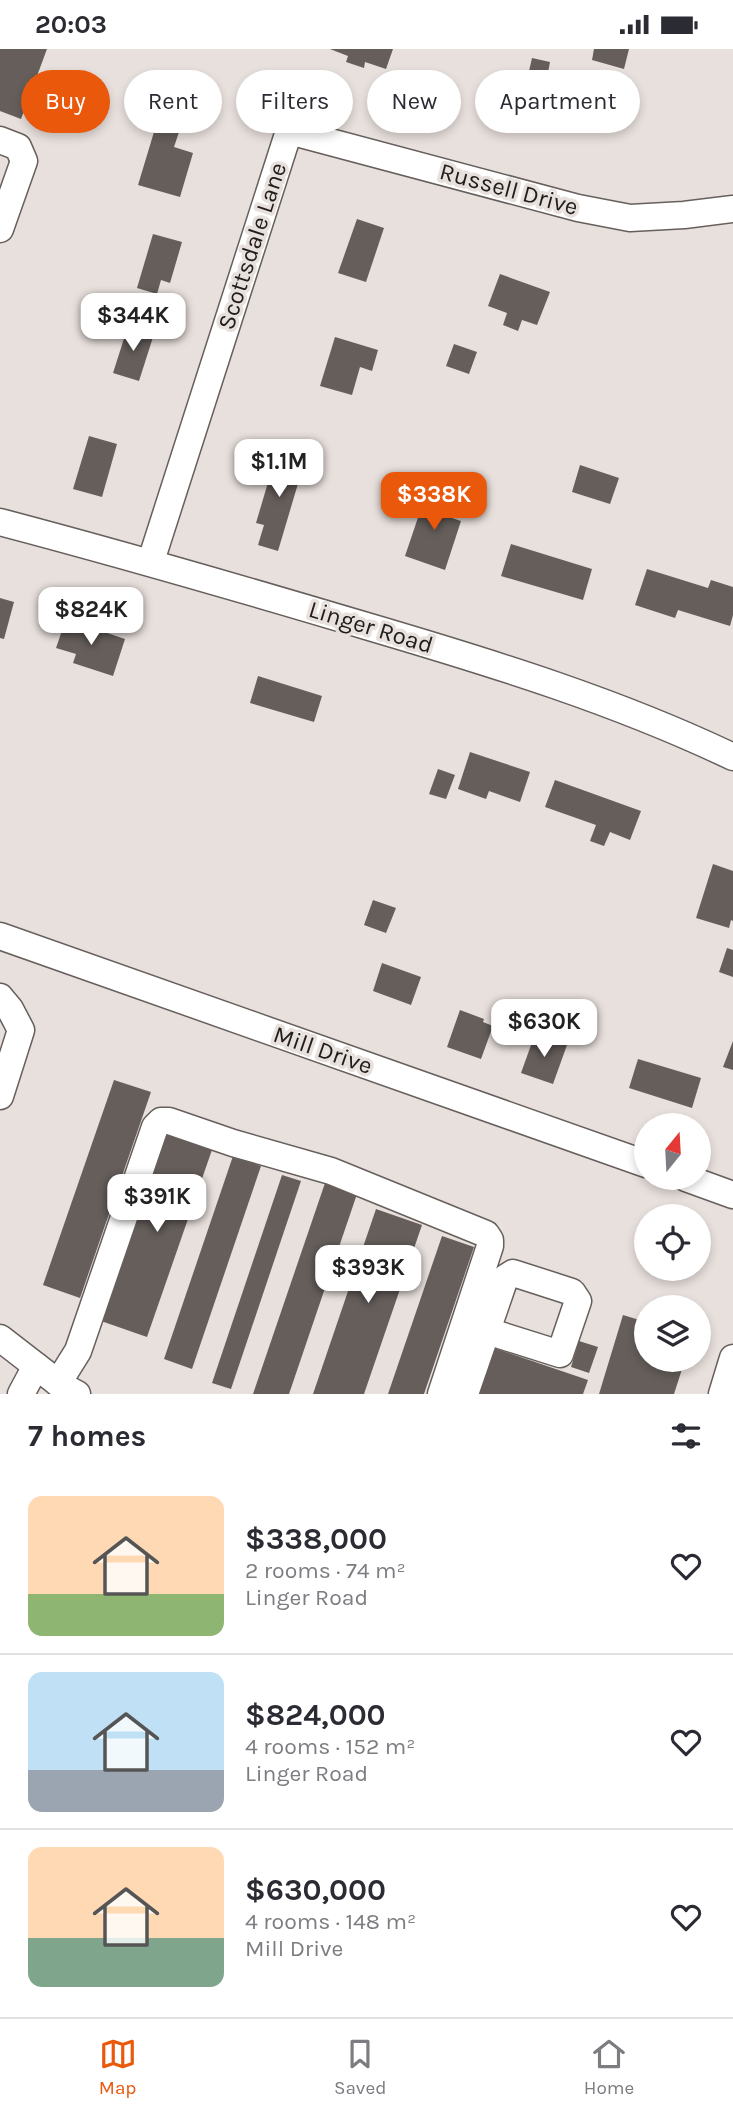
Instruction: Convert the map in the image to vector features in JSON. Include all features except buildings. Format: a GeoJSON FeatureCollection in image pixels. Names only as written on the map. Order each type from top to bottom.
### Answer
{"type":"FeatureCollection","features":[{"type":"Feature","properties":{"kind":"street","name":"Scottsdale Lane"},"geometry":{"type":"LineString","coordinates":[[151,561],[288,133]]}},
{"type":"Feature","properties":{"kind":"street","name":"Russell Drive"},"geometry":{"type":"LineString","coordinates":[[297,133],[578,208],[630,218],[733,209]]}},
{"type":"Feature","properties":{"kind":"street"},"geometry":{"type":"LineString","coordinates":[[0,140],[19,147],[24,161],[0,229],[0,251]]}},
{"type":"Feature","properties":{"kind":"street","name":"Linger Road"},"geometry":{"type":"LineString","coordinates":[[0,523],[151,561],[505,667],[695,739],[733,757]]}},
{"type":"Feature","properties":{"kind":"street","name":"Mill Drive"},"geometry":{"type":"LineString","coordinates":[[0,936],[634,1160]]}},
{"type":"Feature","properties":{"kind":"street"},"geometry":{"type":"LineString","coordinates":[[0,997],[21,1030],[0,1096]]}},
{"type":"Feature","properties":{"kind":"street"},"geometry":{"type":"LineString","coordinates":[[1,1344],[37,1366],[67,1389],[155,1128],[161,1121],[169,1121],[233,1143],[331,1171],[486,1234],[491,1240],[490,1246],[441,1394]]}},
{"type":"Feature","properties":{"kind":"street"},"geometry":{"type":"LineString","coordinates":[[711,1187],[733,1195]]}},
{"type":"Feature","properties":{"kind":"street"},"geometry":{"type":"LineString","coordinates":[[465,1394],[487,1331]]}},
{"type":"Feature","properties":{"kind":"street"},"geometry":{"type":"LineString","coordinates":[[722,1394],[733,1358]]}},
{"type":"Feature","properties":{"kind":"street"},"geometry":{"type":"LineString","coordinates":[[21,1394],[37,1366]]}}]}
